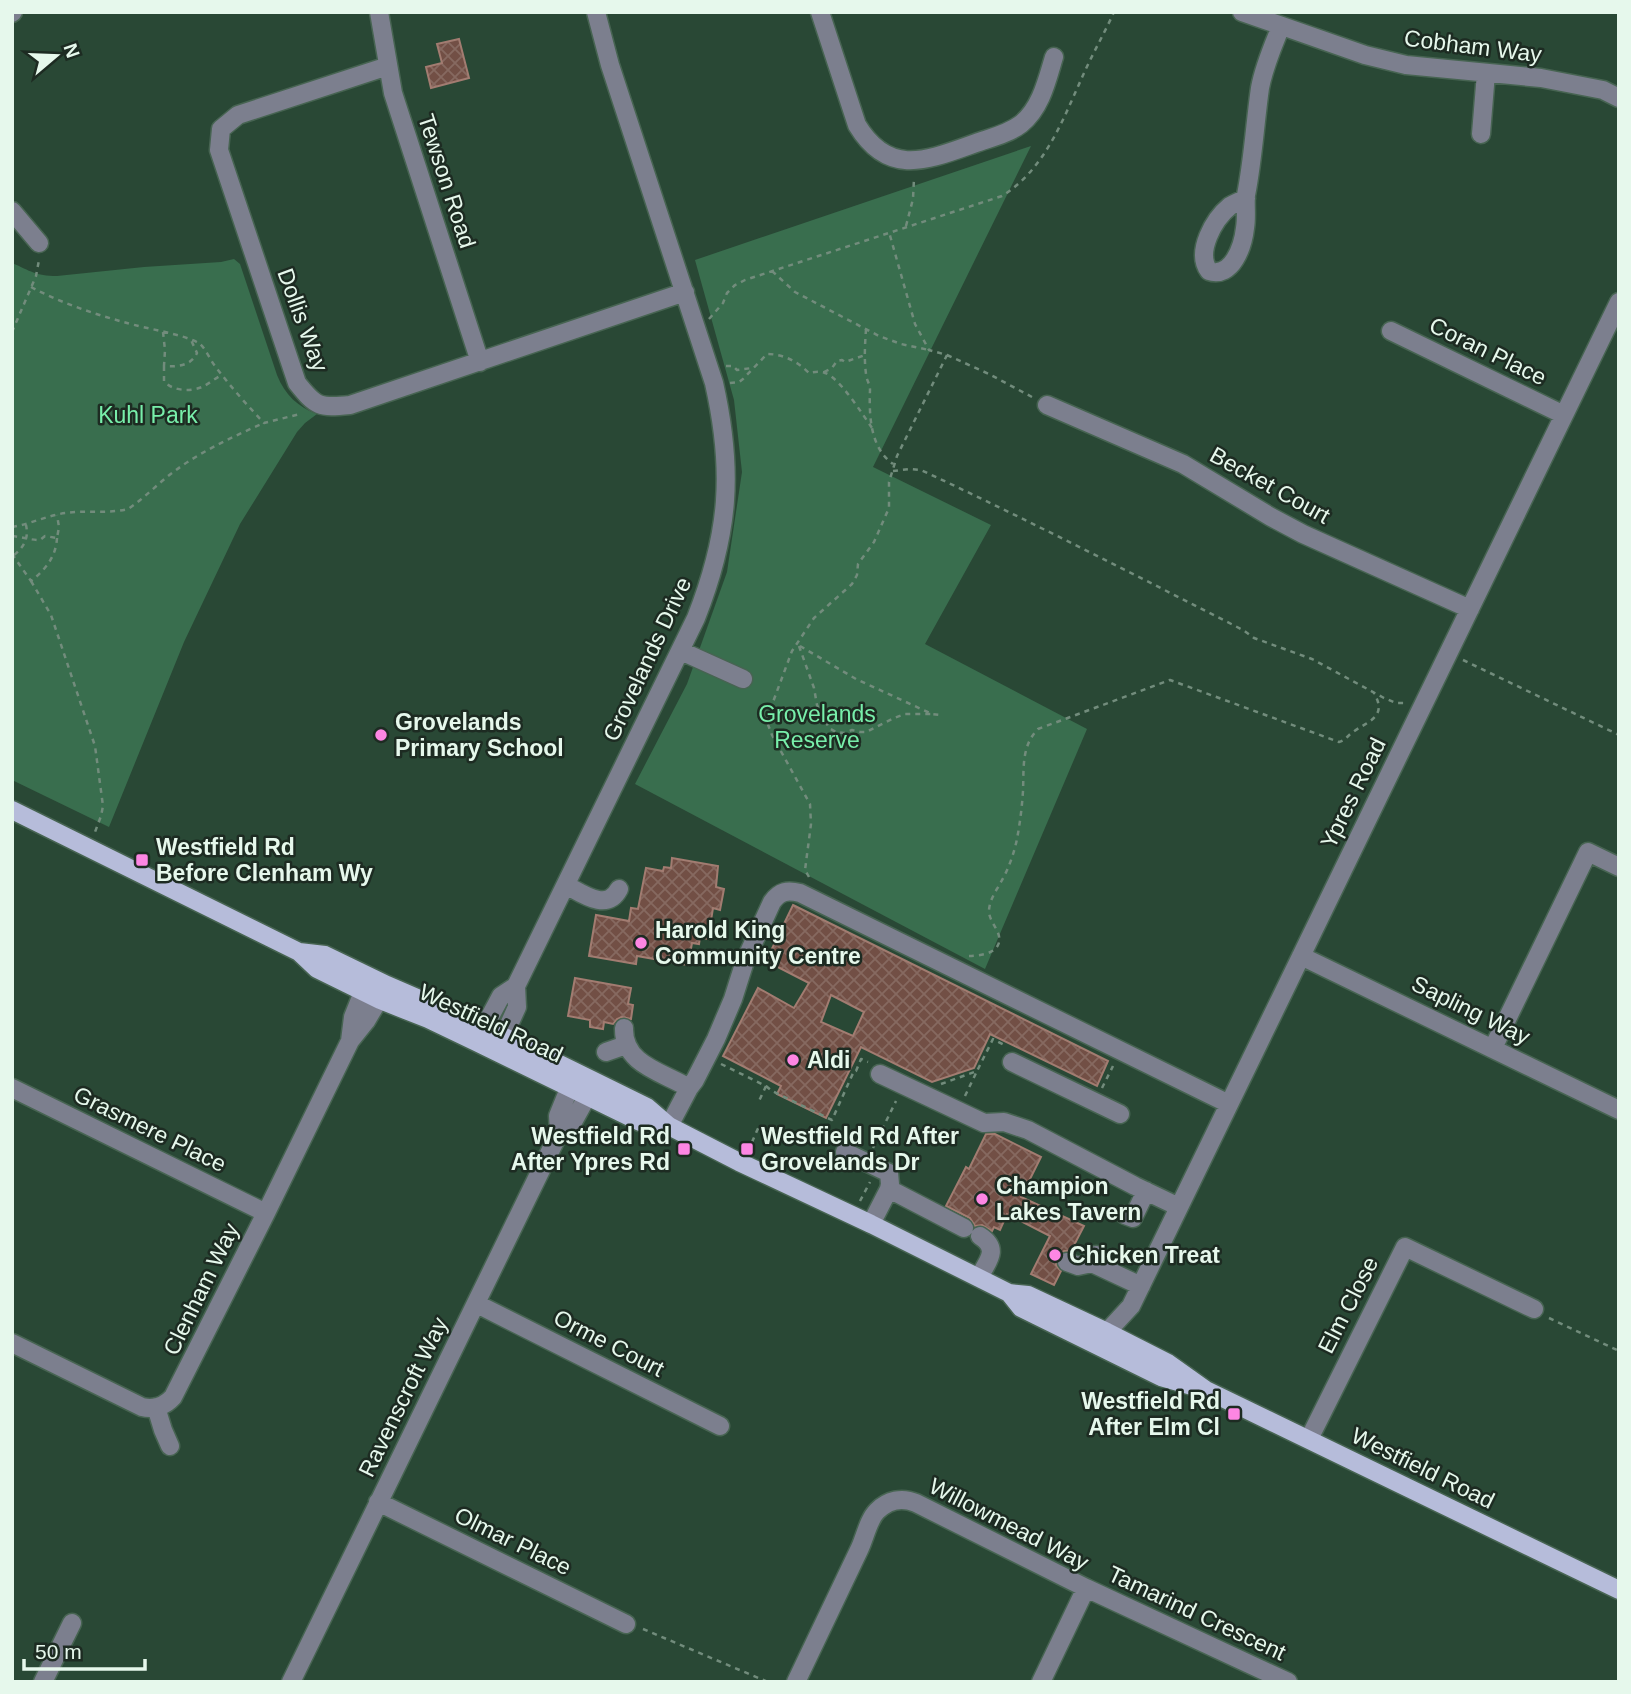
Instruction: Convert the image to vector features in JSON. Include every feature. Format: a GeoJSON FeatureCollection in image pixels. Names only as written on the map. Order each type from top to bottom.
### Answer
{"type":"FeatureCollection","features":[{"type":"Feature","properties":{"kind":"main road","name":"Westfield Road"},"geometry":{"type":"LineString","coordinates":[[12,810],[299,952],[317,969],[366,983],[428,1019],[480,1035],[591,1089],[640,1122],[669,1126],[738,1162],[979,1277],[1009,1293],[1021,1308],[1124,1349],[1161,1377],[1206,1390],[1619,1590]]}},
{"type":"Feature","properties":{"kind":"street","name":"Tewson Road"},"geometry":{"type":"LineString","coordinates":[[379,12],[393,93],[480,362]]}},
{"type":"Feature","properties":{"kind":"street","name":"Grovelands Drive"},"geometry":{"type":"LineString","coordinates":[[500,1045],[517,1007],[516,986],[703,601],[716,561],[726,499],[725,445],[710,372],[610,65],[596,12]]}},
{"type":"Feature","properties":{"kind":"street"},"geometry":{"type":"LineString","coordinates":[[820,12],[857,125],[864,138],[875,149],[888,156],[907,160],[927,159],[948,153],[1020,125],[1041,97],[1054,57]]}},
{"type":"Feature","properties":{"kind":"street","name":"Cobham Way"},"geometry":{"type":"LineString","coordinates":[[1242,12],[1365,55],[1406,65],[1541,78],[1603,90],[1619,98]]}},
{"type":"Feature","properties":{"kind":"street"},"geometry":{"type":"LineString","coordinates":[[1246,198],[1261,85],[1265,66],[1281,26]]}},
{"type":"Feature","properties":{"kind":"street","name":"Dollis Way"},"geometry":{"type":"LineString","coordinates":[[388,66],[238,115],[221,130],[219,150],[297,383],[311,401],[327,408],[350,405],[685,292]]}},
{"type":"Feature","properties":{"kind":"street"},"geometry":{"type":"LineString","coordinates":[[1481,134],[1486,72]]}},
{"type":"Feature","properties":{"kind":"street"},"geometry":{"type":"LineString","coordinates":[[12,211],[39,243]]}},
{"type":"Feature","properties":{"kind":"street","name":"Ypres Road"},"geometry":{"type":"LineString","coordinates":[[1104,1339],[1131,1306],[1141,1286],[1619,302]]}},
{"type":"Feature","properties":{"kind":"street","name":"Coran Place"},"geometry":{"type":"LineString","coordinates":[[1391,331],[1564,415]]}},
{"type":"Feature","properties":{"kind":"street","name":"Becket Court"},"geometry":{"type":"LineString","coordinates":[[1046,405],[1183,464],[1303,534],[1470,609]]}},
{"type":"Feature","properties":{"kind":"street"},"geometry":{"type":"LineString","coordinates":[[681,651],[743,679]]}},
{"type":"Feature","properties":{"kind":"street"},"geometry":{"type":"LineString","coordinates":[[1493,1048],[1588,852],[1619,867]]}},
{"type":"Feature","properties":{"kind":"street"},"geometry":{"type":"LineString","coordinates":[[566,885],[596,900],[604,901],[615,896],[619,889]]}},
{"type":"Feature","properties":{"kind":"street"},"geometry":{"type":"LineString","coordinates":[[669,1126],[716,1039],[745,961],[772,902],[778,894],[789,891],[1229,1104]]}},
{"type":"Feature","properties":{"kind":"street","name":"Sapling Way"},"geometry":{"type":"LineString","coordinates":[[1301,956],[1619,1110]]}},
{"type":"Feature","properties":{"kind":"street","name":"Clenham Way"},"geometry":{"type":"LineString","coordinates":[[350,1041],[353,1017],[366,983]]}},
{"type":"Feature","properties":{"kind":"street","name":"Grovelands Drive"},"geometry":{"type":"LineString","coordinates":[[480,1035],[500,996],[516,986]]}},
{"type":"Feature","properties":{"kind":"street","name":"Clenham Way"},"geometry":{"type":"LineString","coordinates":[[156,1407],[168,1403],[178,1391],[350,1041],[384,992]]}},
{"type":"Feature","properties":{"kind":"street"},"geometry":{"type":"LineString","coordinates":[[606,1052],[625,1037],[640,1061],[689,1088]]}},
{"type":"Feature","properties":{"kind":"street"},"geometry":{"type":"LineString","coordinates":[[1014,1056],[1121,1114]]}},
{"type":"Feature","properties":{"kind":"street"},"geometry":{"type":"LineString","coordinates":[[880,1074],[984,1123],[1004,1122],[1028,1130],[1180,1206]]}},
{"type":"Feature","properties":{"kind":"street","name":"Ravenscroft Way"},"geometry":{"type":"LineString","coordinates":[[559,1133],[558,1116],[572,1080]]}},
{"type":"Feature","properties":{"kind":"street","name":"Grasmere Place"},"geometry":{"type":"LineString","coordinates":[[12,1088],[266,1213]]}},
{"type":"Feature","properties":{"kind":"street","name":"Ravenscroft Way"},"geometry":{"type":"LineString","coordinates":[[291,1682],[559,1133],[573,1122],[591,1089]]}},
{"type":"Feature","properties":{"kind":"street"},"geometry":{"type":"LineString","coordinates":[[845,1152],[889,1174],[889,1189],[870,1224]]}},
{"type":"Feature","properties":{"kind":"street"},"geometry":{"type":"LineString","coordinates":[[889,1189],[988,1241],[991,1254],[979,1277]]}},
{"type":"Feature","properties":{"kind":"street"},"geometry":{"type":"LineString","coordinates":[[1118,1216],[1133,1218],[1146,1191]]}},
{"type":"Feature","properties":{"kind":"street","name":"Elm Close"},"geometry":{"type":"LineString","coordinates":[[1309,1439],[1405,1247],[1534,1309]]}},
{"type":"Feature","properties":{"kind":"street"},"geometry":{"type":"LineString","coordinates":[[1068,1262],[1078,1266],[1094,1259],[1141,1286]]}},
{"type":"Feature","properties":{"kind":"street","name":"Orme Court"},"geometry":{"type":"LineString","coordinates":[[477,1304],[720,1426]]}},
{"type":"Feature","properties":{"kind":"street","name":"Ypres Road"},"geometry":{"type":"LineString","coordinates":[[1124,1349],[1131,1306]]}},
{"type":"Feature","properties":{"kind":"street"},"geometry":{"type":"LineString","coordinates":[[12,1343],[142,1407],[156,1407],[170,1447]]}},
{"type":"Feature","properties":{"kind":"street","name":"Willowmead Way"},"geometry":{"type":"LineString","coordinates":[[796,1682],[862,1544],[873,1515],[892,1501],[909,1500],[1086,1588],[1041,1682]]}},
{"type":"Feature","properties":{"kind":"street","name":"Olmar Place"},"geometry":{"type":"LineString","coordinates":[[378,1502],[626,1624]]}},
{"type":"Feature","properties":{"kind":"street","name":"Tamarind Crescent"},"geometry":{"type":"LineString","coordinates":[[1086,1588],[1288,1682]]}},
{"type":"Feature","properties":{"kind":"street"},"geometry":{"type":"LineString","coordinates":[[43,1682],[72,1623]]}},
{"type":"Feature","properties":{"kind":"path"},"geometry":{"type":"LineString","coordinates":[[707,322],[723,303],[727,293],[745,280],[1002,196],[1012,190],[1030,174],[1047,150],[1114,12]]}},
{"type":"Feature","properties":{"kind":"path"},"geometry":{"type":"LineString","coordinates":[[906,227],[915,184],[907,160]]}},
{"type":"Feature","properties":{"kind":"path"},"geometry":{"type":"LineString","coordinates":[[889,232],[915,324],[929,350]]}},
{"type":"Feature","properties":{"kind":"path"},"geometry":{"type":"LineString","coordinates":[[12,332],[38,271],[39,243]]}},
{"type":"Feature","properties":{"kind":"path"},"geometry":{"type":"LineString","coordinates":[[772,271],[795,292],[866,330],[889,341],[947,355],[1046,405]]}},
{"type":"Feature","properties":{"kind":"path"},"geometry":{"type":"LineString","coordinates":[[31,287],[97,314],[200,344],[206,356],[264,423]]}},
{"type":"Feature","properties":{"kind":"path"},"geometry":{"type":"LineString","coordinates":[[866,330],[866,376],[870,392],[868,397],[872,428],[880,452],[894,465]]}},
{"type":"Feature","properties":{"kind":"path"},"geometry":{"type":"LineString","coordinates":[[163,332],[164,381],[169,387],[188,390],[199,388],[222,375]]}},
{"type":"Feature","properties":{"kind":"path"},"geometry":{"type":"LineString","coordinates":[[191,340],[197,353]]}},
{"type":"Feature","properties":{"kind":"path"},"geometry":{"type":"LineString","coordinates":[[163,366],[187,364],[202,348]]}},
{"type":"Feature","properties":{"kind":"path"},"geometry":{"type":"LineString","coordinates":[[726,383],[739,382],[767,354],[791,359],[809,373],[824,372],[832,368],[836,361],[845,362],[865,355]]}},
{"type":"Feature","properties":{"kind":"path"},"geometry":{"type":"LineString","coordinates":[[817,883],[808,877],[805,870],[811,824],[810,804],[772,735],[768,722],[770,710],[792,651],[814,618],[852,584],[857,575],[858,564],[874,542],[888,508],[890,482],[897,456],[947,355]]}},
{"type":"Feature","properties":{"kind":"path"},"geometry":{"type":"LineString","coordinates":[[721,366],[733,366],[737,370],[752,368]]}},
{"type":"Feature","properties":{"kind":"path"},"geometry":{"type":"LineString","coordinates":[[824,372],[838,382],[872,428]]}},
{"type":"Feature","properties":{"kind":"path"},"geometry":{"type":"LineString","coordinates":[[12,527],[57,515],[128,509],[177,470],[232,438],[264,423],[303,413]]}},
{"type":"Feature","properties":{"kind":"path"},"geometry":{"type":"LineString","coordinates":[[892,471],[921,470],[1008,510],[1254,638],[1312,659],[1396,703],[1412,703]]}},
{"type":"Feature","properties":{"kind":"path"},"geometry":{"type":"LineString","coordinates":[[31,581],[52,559],[59,527],[57,515]]}},
{"type":"Feature","properties":{"kind":"path"},"geometry":{"type":"LineString","coordinates":[[26,525],[24,545],[13,555],[51,615],[95,746],[103,806],[94,833]]}},
{"type":"Feature","properties":{"kind":"path"},"geometry":{"type":"LineString","coordinates":[[12,536],[32,540],[40,540],[45,536],[57,538]]}},
{"type":"Feature","properties":{"kind":"path"},"geometry":{"type":"LineString","coordinates":[[798,645],[856,678],[932,714]]}},
{"type":"Feature","properties":{"kind":"path"},"geometry":{"type":"LineString","coordinates":[[798,645],[814,688],[817,705],[829,728],[836,732],[866,732],[905,714],[940,715]]}},
{"type":"Feature","properties":{"kind":"path"},"geometry":{"type":"LineString","coordinates":[[1460,659],[1619,735]]}},
{"type":"Feature","properties":{"kind":"path"},"geometry":{"type":"LineString","coordinates":[[967,956],[986,953],[996,948],[999,943],[989,908],[1014,848],[1021,808],[1026,747],[1038,729],[1170,680],[1339,742],[1370,723],[1378,710],[1374,693]]}},
{"type":"Feature","properties":{"kind":"path"},"geometry":{"type":"LineString","coordinates":[[963,1100],[993,1039],[1014,1056]]}},
{"type":"Feature","properties":{"kind":"path"},"geometry":{"type":"LineString","coordinates":[[718,1063],[832,1119],[854,1071],[862,1059],[870,1062],[873,1057]]}},
{"type":"Feature","properties":{"kind":"path"},"geometry":{"type":"LineString","coordinates":[[1100,1091],[1116,1059]]}},
{"type":"Feature","properties":{"kind":"path"},"geometry":{"type":"LineString","coordinates":[[933,1087],[977,1071]]}},
{"type":"Feature","properties":{"kind":"path"},"geometry":{"type":"LineString","coordinates":[[759,1101],[766,1086]]}},
{"type":"Feature","properties":{"kind":"path"},"geometry":{"type":"LineString","coordinates":[[870,1150],[900,1092]]}},
{"type":"Feature","properties":{"kind":"path"},"geometry":{"type":"LineString","coordinates":[[752,1142],[760,1124]]}},
{"type":"Feature","properties":{"kind":"path"},"geometry":{"type":"LineString","coordinates":[[860,1201],[872,1177]]}},
{"type":"Feature","properties":{"kind":"path"},"geometry":{"type":"LineString","coordinates":[[1534,1309],[1619,1351]]}},
{"type":"Feature","properties":{"kind":"path"},"geometry":{"type":"LineString","coordinates":[[626,1624],[768,1682]]}},
{"type":"Feature","properties":{"kind":"green space","name":"Grovelands Reserve"},"geometry":{"type":"Polygon","coordinates":[[[1031,146],[873,467],[991,525],[925,644],[1087,729],[985,969],[635,784],[687,684],[727,572],[742,472],[734,400],[695,260],[1031,146]]]}},
{"type":"Feature","properties":{"kind":"green space","name":"Kuhl Park"},"geometry":{"type":"Polygon","coordinates":[[[234,259],[240,264],[280,382],[293,399],[317,414],[297,432],[240,524],[184,642],[109,827],[12,780],[12,263],[38,274],[57,276],[234,259]]]}},
{"type":"Feature","properties":{"kind":"building"},"geometry":{"type":"Polygon","coordinates":[[[459,39],[469,78],[431,88],[426,67],[442,63],[437,44],[459,39]]]}},
{"type":"Feature","properties":{"kind":"building","name":"Harold King Community Centre"},"geometry":{"type":"Polygon","coordinates":[[[672,858],[718,866],[716,887],[724,889],[720,910],[713,908],[708,939],[700,937],[699,944],[692,943],[688,965],[637,956],[636,964],[589,956],[596,915],[629,921],[631,908],[638,909],[646,868],[663,871],[664,867],[671,868],[672,858]]]}},
{"type":"Feature","properties":{"kind":"building"},"geometry":{"type":"Polygon","coordinates":[[[793,905],[1108,1061],[1097,1086],[990,1034],[974,1068],[932,1082],[861,1047],[826,1118],[777,1094],[781,1086],[723,1056],[758,988],[794,1008],[809,983],[766,961],[793,905]],[[831,995],[821,1022],[853,1036],[864,1012],[831,995]]]}},
{"type":"Feature","properties":{"kind":"building"},"geometry":{"type":"Polygon","coordinates":[[[575,978],[631,988],[628,1004],[633,1005],[631,1019],[622,1017],[613,1024],[604,1022],[603,1029],[590,1027],[590,1020],[568,1016],[575,978]]]}},
{"type":"Feature","properties":{"kind":"building","name":"Champion Lakes Tavern"},"geometry":{"type":"Polygon","coordinates":[[[986,1134],[995,1134],[1041,1157],[1021,1197],[1084,1226],[1071,1251],[1064,1251],[1057,1257],[1056,1265],[1061,1271],[1054,1285],[1031,1274],[1050,1236],[1007,1214],[1000,1230],[994,1227],[992,1231],[982,1225],[975,1226],[970,1218],[946,1206],[966,1167],[969,1169],[986,1134]]]}},
{"type":"Feature","properties":{"kind":"place","name":"Grovelands Primary School"},"geometry":{"type":"Point","coordinates":[381,735]}},
{"type":"Feature","properties":{"kind":"place","name":"Westfield Rd Before Clenham Wy"},"geometry":{"type":"Point","coordinates":[142,860]}},
{"type":"Feature","properties":{"kind":"place","name":"Harold King Community Centre"},"geometry":{"type":"Point","coordinates":[641,943]}},
{"type":"Feature","properties":{"kind":"place","name":"Aldi"},"geometry":{"type":"Point","coordinates":[793,1060]}},
{"type":"Feature","properties":{"kind":"place","name":"Westfield Rd After Ypres Rd"},"geometry":{"type":"Point","coordinates":[684,1149]}},
{"type":"Feature","properties":{"kind":"place","name":"Westfield Rd After Grovelands Dr"},"geometry":{"type":"Point","coordinates":[747,1149]}},
{"type":"Feature","properties":{"kind":"place","name":"Champion Lakes Tavern"},"geometry":{"type":"Point","coordinates":[982,1199]}},
{"type":"Feature","properties":{"kind":"place","name":"Chicken Treat"},"geometry":{"type":"Point","coordinates":[1055,1255]}},
{"type":"Feature","properties":{"kind":"place","name":"Westfield Rd After Elm Cl"},"geometry":{"type":"Point","coordinates":[1234,1414]}}]}
